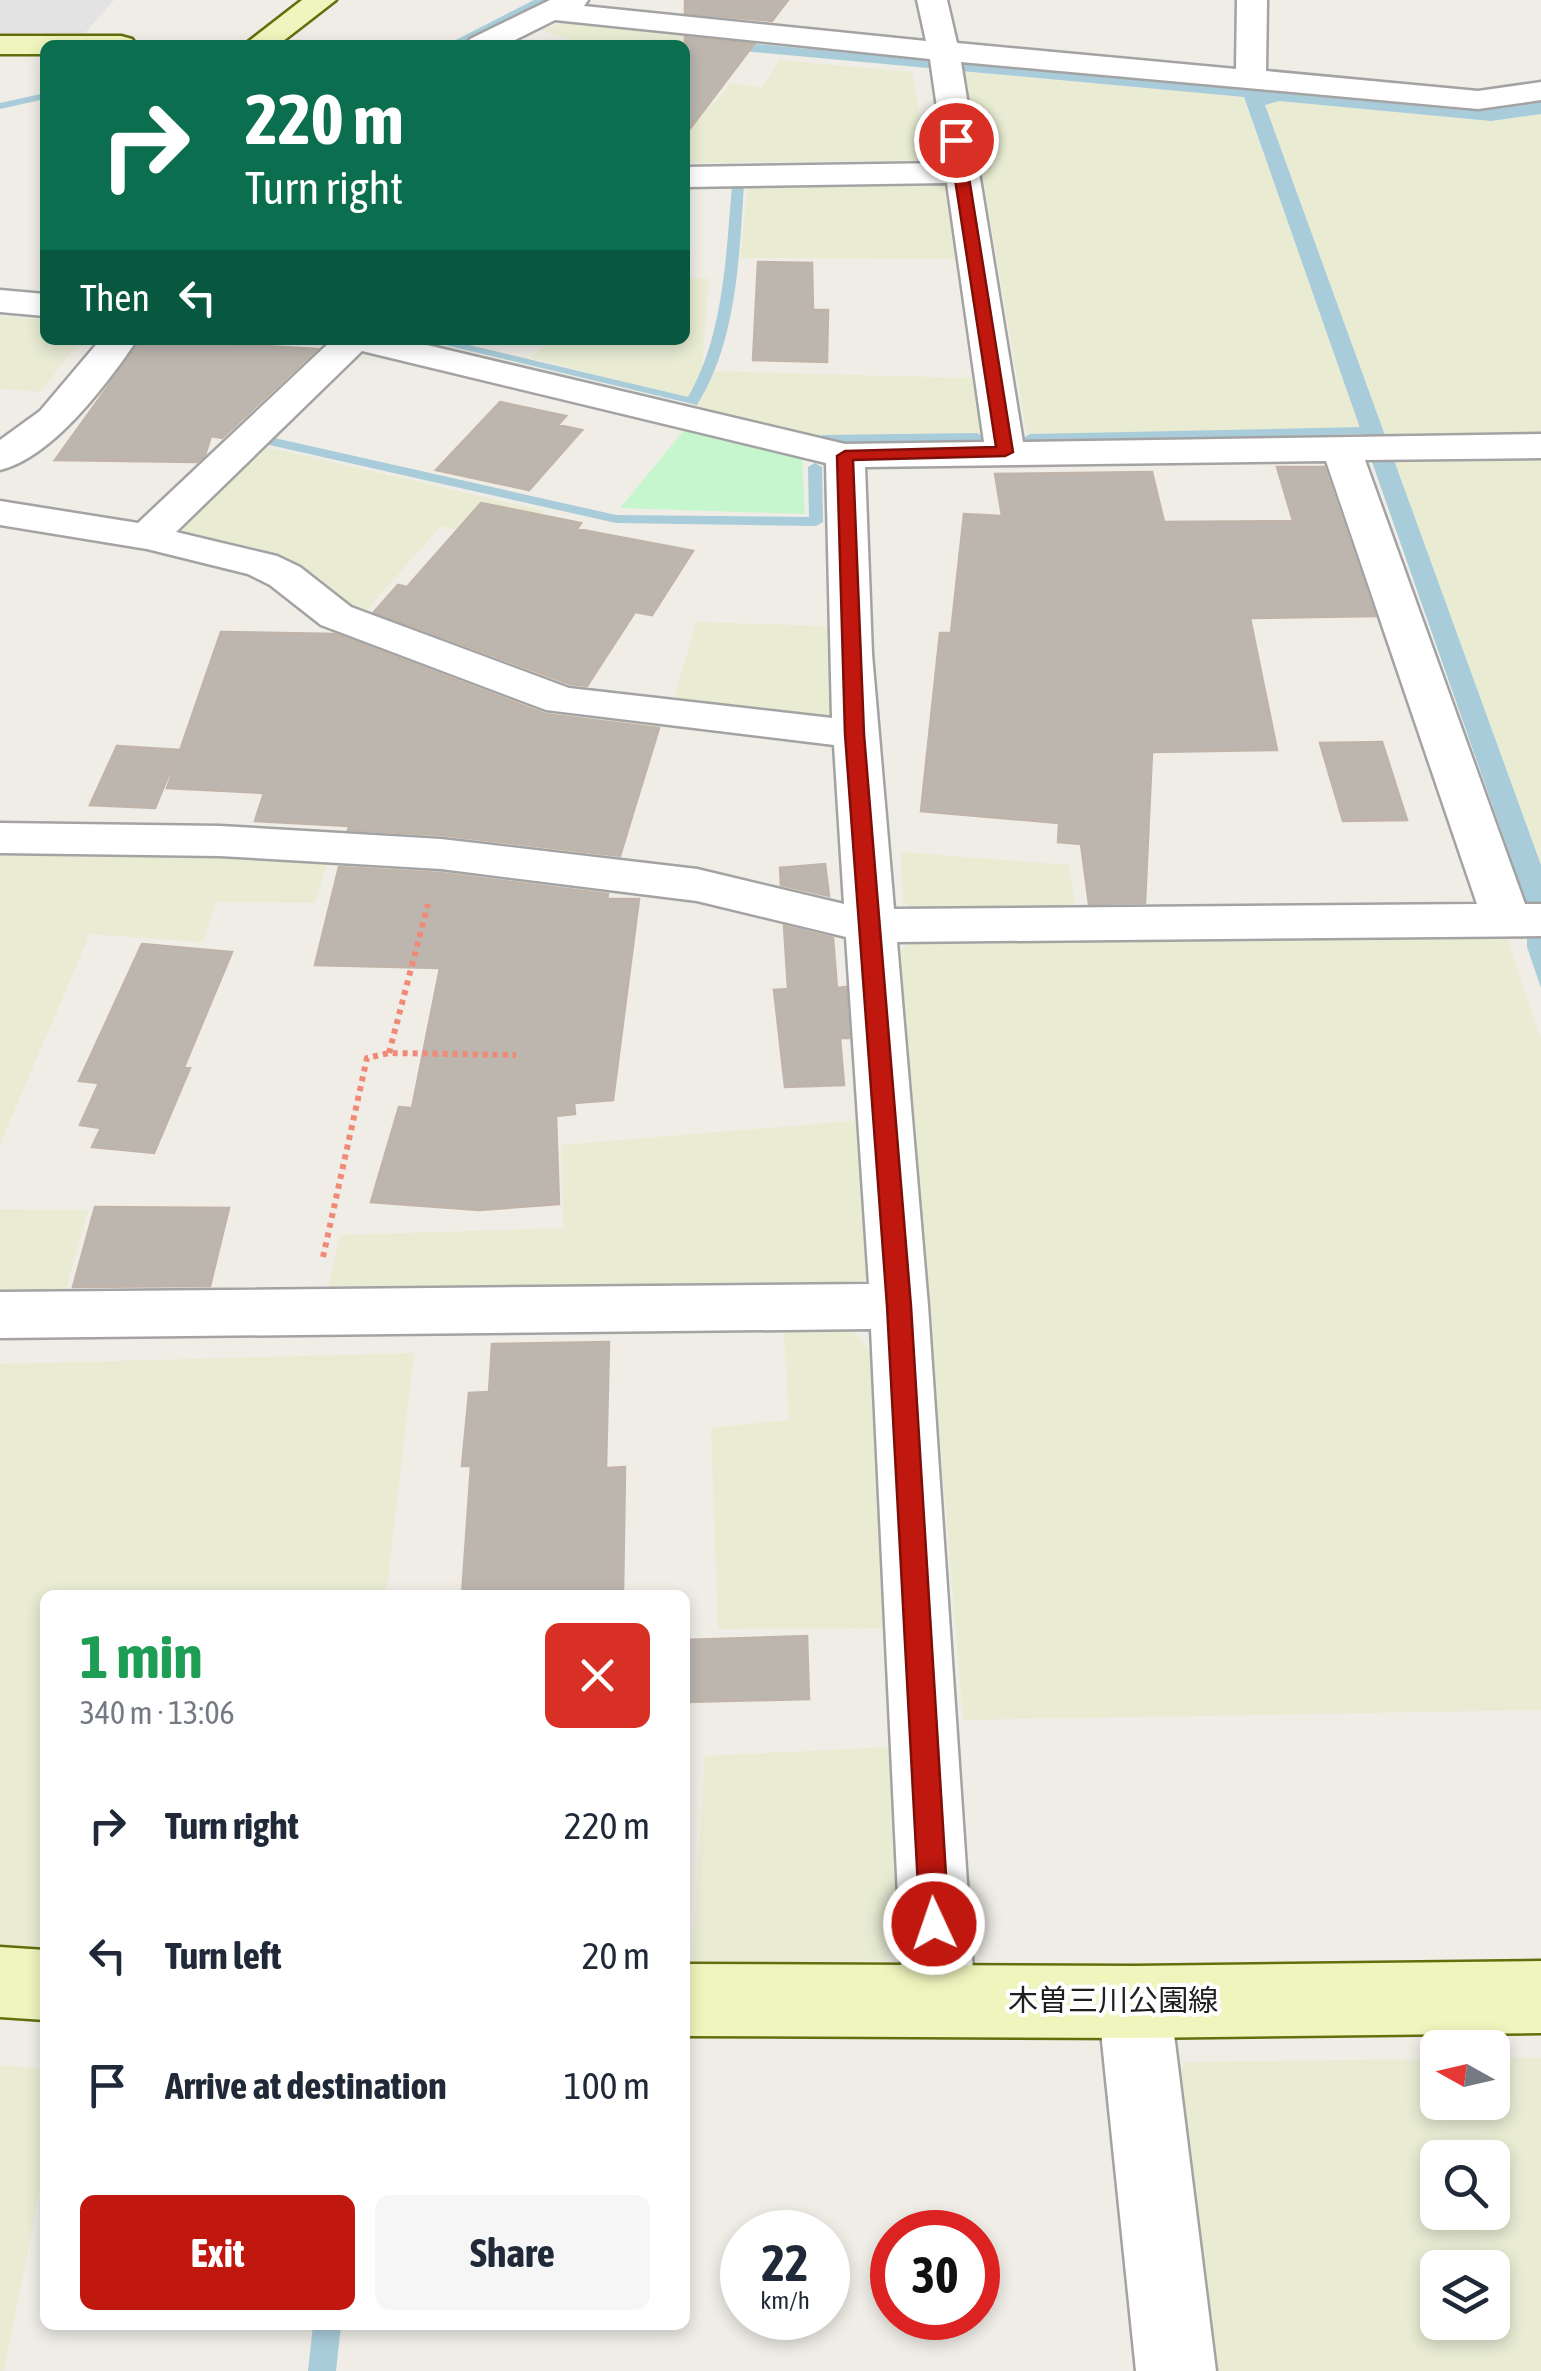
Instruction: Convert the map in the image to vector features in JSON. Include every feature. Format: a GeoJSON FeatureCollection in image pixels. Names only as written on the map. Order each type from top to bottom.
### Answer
{"type":"FeatureCollection","features":[{"type":"Feature","properties":{"kind":"main road"},"geometry":{"type":"LineString","coordinates":[[266,40],[321,0]]}},
{"type":"Feature","properties":{"kind":"main road"},"geometry":{"type":"LineString","coordinates":[[0,45],[40,45]]}},
{"type":"Feature","properties":{"kind":"main road"},"geometry":{"type":"LineString","coordinates":[[0,1982],[40,1985]]}},
{"type":"Feature","properties":{"kind":"main road","name":"木曽三川公園線"},"geometry":{"type":"LineString","coordinates":[[690,2000],[1134,2002],[1541,1996]]}},
{"type":"Feature","properties":{"kind":"street"},"geometry":{"type":"LineString","coordinates":[[932,0],[945,60],[1005,452]]}},
{"type":"Feature","properties":{"kind":"street"},"geometry":{"type":"LineString","coordinates":[[1251,79],[1252,0]]}},
{"type":"Feature","properties":{"kind":"street"},"geometry":{"type":"LineString","coordinates":[[491,40],[562,6],[710,30],[945,60],[1251,79],[1478,100],[1541,91]]}},
{"type":"Feature","properties":{"kind":"street"},"geometry":{"type":"LineString","coordinates":[[690,52],[710,30]]}},
{"type":"Feature","properties":{"kind":"street"},"geometry":{"type":"LineString","coordinates":[[690,176],[960,174]]}},
{"type":"Feature","properties":{"kind":"street"},"geometry":{"type":"LineString","coordinates":[[0,302],[40,305]]}},
{"type":"Feature","properties":{"kind":"street"},"geometry":{"type":"LineString","coordinates":[[0,458],[54,418],[115,345]]}},
{"type":"Feature","properties":{"kind":"street"},"geometry":{"type":"LineString","coordinates":[[147,537],[351,345]]}},
{"type":"Feature","properties":{"kind":"street"},"geometry":{"type":"LineString","coordinates":[[377,345],[845,456],[1541,446]]}},
{"type":"Feature","properties":{"kind":"street"},"geometry":{"type":"LineString","coordinates":[[0,838],[220,842],[441,854],[697,885],[868,926],[1522,921],[1350,448]]}},
{"type":"Feature","properties":{"kind":"street"},"geometry":{"type":"LineString","coordinates":[[845,456],[854,734],[899,1306],[939,2001]]}},
{"type":"Feature","properties":{"kind":"street"},"geometry":{"type":"LineString","coordinates":[[0,513],[147,537],[262,566],[286,576],[318,606],[336,616],[562,701],[854,734]]}},
{"type":"Feature","properties":{"kind":"street"},"geometry":{"type":"LineString","coordinates":[[0,1315],[899,1306]]}},
{"type":"Feature","properties":{"kind":"street"},"geometry":{"type":"LineString","coordinates":[[1134,2002],[1176,2371]]}},
{"type":"Feature","properties":{"kind":"path"},"geometry":{"type":"LineString","coordinates":[[389,1053],[441,854]]}},
{"type":"Feature","properties":{"kind":"path"},"geometry":{"type":"LineString","coordinates":[[311,1312],[368,1058],[389,1053],[516,1055]]}},
{"type":"Feature","properties":{"kind":"green space"},"geometry":{"type":"Polygon","coordinates":[[[567,21],[687,34],[692,38],[571,40],[540,30],[567,21]]]}},
{"type":"Feature","properties":{"kind":"green space"},"geometry":{"type":"Polygon","coordinates":[[[779,60],[912,72],[927,160],[690,163],[690,104],[713,105],[731,83],[762,88],[779,60]]]}},
{"type":"Feature","properties":{"kind":"green space"},"geometry":{"type":"Polygon","coordinates":[[[965,72],[1243,97],[1363,430],[1027,435],[965,72]]]}},
{"type":"Feature","properties":{"kind":"green space"},"geometry":{"type":"Polygon","coordinates":[[[1279,101],[1491,121],[1541,114],[1541,438],[1386,439],[1265,105],[1279,101]]]}},
{"type":"Feature","properties":{"kind":"green space"},"geometry":{"type":"Polygon","coordinates":[[[946,181],[958,259],[740,258],[748,184],[946,181]]]}},
{"type":"Feature","properties":{"kind":"green space"},"geometry":{"type":"Polygon","coordinates":[[[709,278],[702,371],[972,378],[982,433],[810,438],[694,407],[697,400],[529,358],[547,345],[690,345],[690,279],[709,278]]]}},
{"type":"Feature","properties":{"kind":"green space"},"geometry":{"type":"Polygon","coordinates":[[[0,316],[40,320],[40,345],[77,345],[40,392],[0,389],[0,316]]]}},
{"type":"Feature","properties":{"kind":"green space"},"geometry":{"type":"Polygon","coordinates":[[[686,428],[802,456],[805,514],[620,508],[686,428]]]}},
{"type":"Feature","properties":{"kind":"green space"},"geometry":{"type":"Polygon","coordinates":[[[262,446],[545,511],[517,546],[441,526],[365,612],[343,605],[292,563],[175,534],[176,524],[262,446]]]}},
{"type":"Feature","properties":{"kind":"green space"},"geometry":{"type":"Polygon","coordinates":[[[1541,456],[1541,865],[1393,459],[1541,456]]]}},
{"type":"Feature","properties":{"kind":"green space"},"geometry":{"type":"Polygon","coordinates":[[[696,622],[832,626],[839,711],[823,718],[672,706],[696,622]]]}},
{"type":"Feature","properties":{"kind":"green space"},"geometry":{"type":"Polygon","coordinates":[[[0,852],[329,857],[315,903],[216,902],[203,942],[90,934],[0,1144],[0,852]]]}},
{"type":"Feature","properties":{"kind":"green space"},"geometry":{"type":"Polygon","coordinates":[[[901,852],[1069,865],[1075,908],[917,912],[903,901],[901,852]]]}},
{"type":"Feature","properties":{"kind":"green space"},"geometry":{"type":"Polygon","coordinates":[[[1506,936],[1541,1039],[1541,1710],[963,1720],[900,950],[920,937],[1506,936]]]}},
{"type":"Feature","properties":{"kind":"green space"},"geometry":{"type":"Polygon","coordinates":[[[864,1120],[874,1275],[854,1285],[328,1288],[340,1235],[563,1228],[561,1145],[864,1120]]]}},
{"type":"Feature","properties":{"kind":"green space"},"geometry":{"type":"Polygon","coordinates":[[[0,1209],[88,1210],[65,1292],[0,1293],[0,1209]]]}},
{"type":"Feature","properties":{"kind":"green space"},"geometry":{"type":"Polygon","coordinates":[[[849,1326],[871,1352],[892,1628],[718,1629],[711,1428],[789,1420],[784,1333],[849,1326]]]}},
{"type":"Feature","properties":{"kind":"green space"},"geometry":{"type":"Polygon","coordinates":[[[414,1353],[387,1590],[40,1590],[40,1953],[0,1951],[0,1364],[414,1353]]]}},
{"type":"Feature","properties":{"kind":"green space"},"geometry":{"type":"Polygon","coordinates":[[[890,1747],[903,1935],[885,1961],[692,1962],[705,1756],[890,1747]]]}},
{"type":"Feature","properties":{"kind":"green space"},"geometry":{"type":"Polygon","coordinates":[[[1510,2058],[1541,2058],[1541,2371],[1192,2371],[1160,2107],[1186,2062],[1420,2059],[1420,2120],[1510,2120],[1510,2058]]]}},
{"type":"Feature","properties":{"kind":"green space"},"geometry":{"type":"Polygon","coordinates":[[[0,2065],[40,2069],[40,2188],[4,2371],[0,2371],[0,2065]]]}},
{"type":"Feature","properties":{"kind":"shaded area"},"geometry":{"type":"Polygon","coordinates":[[[0,0],[114,0],[85,33],[0,33],[0,0]]]}},
{"type":"Feature","properties":{"kind":"water"},"geometry":{"type":"Polygon","coordinates":[[[724,41],[1464,110],[1541,101],[1541,114],[1491,121],[1279,101],[1265,105],[1541,865],[1541,988],[1527,947],[1527,904],[1244,97],[720,49],[724,41]]]}},
{"type":"Feature","properties":{"kind":"water"},"geometry":{"type":"Polygon","coordinates":[[[312,2330],[340,2330],[336,2371],[308,2371],[312,2330]]]}},
{"type":"Feature","properties":{"kind":"building"},"geometry":{"type":"Polygon","coordinates":[[[685,0],[788,0],[772,21],[685,13],[685,0]]]}},
{"type":"Feature","properties":{"kind":"building"},"geometry":{"type":"Polygon","coordinates":[[[685,37],[754,44],[690,128],[690,40],[685,37]]]}},
{"type":"Feature","properties":{"kind":"building"},"geometry":{"type":"Polygon","coordinates":[[[758,262],[812,263],[813,310],[828,310],[827,362],[753,360],[758,262]]]}},
{"type":"Feature","properties":{"kind":"building"},"geometry":{"type":"Polygon","coordinates":[[[138,345],[317,349],[222,438],[211,436],[205,455],[197,462],[55,460],[138,345]]]}},
{"type":"Feature","properties":{"kind":"building"},"geometry":{"type":"Polygon","coordinates":[[[500,402],[566,416],[558,425],[582,430],[529,490],[436,470],[500,402]]]}},
{"type":"Feature","properties":{"kind":"building"},"geometry":{"type":"Polygon","coordinates":[[[1277,467],[1324,467],[1375,616],[1250,618],[1277,750],[1152,752],[1145,903],[1089,904],[1081,844],[1058,842],[1059,823],[921,811],[940,633],[951,633],[964,514],[1002,516],[995,474],[1152,472],[1164,522],[1293,521],[1277,467]]]}},
{"type":"Feature","properties":{"kind":"building"},"geometry":{"type":"Polygon","coordinates":[[[481,503],[581,523],[577,529],[693,551],[652,615],[635,612],[587,686],[570,684],[374,612],[398,585],[407,587],[481,503]]]}},
{"type":"Feature","properties":{"kind":"building"},"geometry":{"type":"Polygon","coordinates":[[[221,632],[335,634],[545,714],[659,728],[620,856],[441,835],[348,830],[349,826],[255,821],[264,793],[167,788],[221,632]]]}},
{"type":"Feature","properties":{"kind":"building"},"geometry":{"type":"Polygon","coordinates":[[[1382,742],[1407,820],[1343,821],[1320,743],[1382,742]]]}},
{"type":"Feature","properties":{"kind":"building"},"geometry":{"type":"Polygon","coordinates":[[[117,746],[179,750],[155,808],[90,805],[117,746]]]}},
{"type":"Feature","properties":{"kind":"building"},"geometry":{"type":"Polygon","coordinates":[[[825,864],[829,896],[781,885],[780,868],[825,864]]]}},
{"type":"Feature","properties":{"kind":"building"},"geometry":{"type":"Polygon","coordinates":[[[339,867],[441,873],[608,894],[607,899],[639,899],[613,1100],[574,1103],[575,1114],[556,1116],[559,1204],[479,1210],[371,1202],[399,1107],[412,1108],[440,968],[315,965],[339,867]]]}},
{"type":"Feature","properties":{"kind":"building"},"geometry":{"type":"Polygon","coordinates":[[[784,926],[833,938],[837,988],[846,987],[849,1038],[840,1038],[844,1085],[785,1087],[774,990],[788,989],[784,926]]]}},
{"type":"Feature","properties":{"kind":"building"},"geometry":{"type":"Polygon","coordinates":[[[142,944],[232,952],[184,1067],[190,1068],[154,1153],[92,1147],[101,1128],[80,1125],[99,1083],[79,1081],[142,944]]]}},
{"type":"Feature","properties":{"kind":"building"},"geometry":{"type":"Polygon","coordinates":[[[95,1207],[229,1208],[210,1286],[73,1287],[95,1207]]]}},
{"type":"Feature","properties":{"kind":"building"},"geometry":{"type":"Polygon","coordinates":[[[609,1342],[606,1468],[625,1467],[623,1590],[462,1590],[471,1466],[462,1466],[469,1393],[489,1392],[492,1344],[609,1342]]]}},
{"type":"Feature","properties":{"kind":"building"},"geometry":{"type":"Polygon","coordinates":[[[807,1636],[809,1699],[690,1702],[690,1640],[807,1636]]]}},
{"type":"Feature","properties":{"kind":"waterway"},"geometry":{"type":"LineString","coordinates":[[461,40],[542,0]]}},
{"type":"Feature","properties":{"kind":"waterway"},"geometry":{"type":"LineString","coordinates":[[0,106],[40,97]]}},
{"type":"Feature","properties":{"kind":"waterway"},"geometry":{"type":"LineString","coordinates":[[452,345],[692,402],[711,369],[732,264],[738,185]]}},
{"type":"Feature","properties":{"kind":"waterway"},"geometry":{"type":"LineString","coordinates":[[1030,438],[1363,431]]}},
{"type":"Feature","properties":{"kind":"waterway"},"geometry":{"type":"LineString","coordinates":[[823,439],[977,437]]}},
{"type":"Feature","properties":{"kind":"waterway"},"geometry":{"type":"LineString","coordinates":[[270,441],[616,519],[816,522],[815,467]]}},
{"type":"Feature","properties":{"kind":"route"},"geometry":{"type":"LineString","coordinates":[[934,1924],[899,1306],[854,734],[845,456],[1005,452],[956,140]]}}]}
